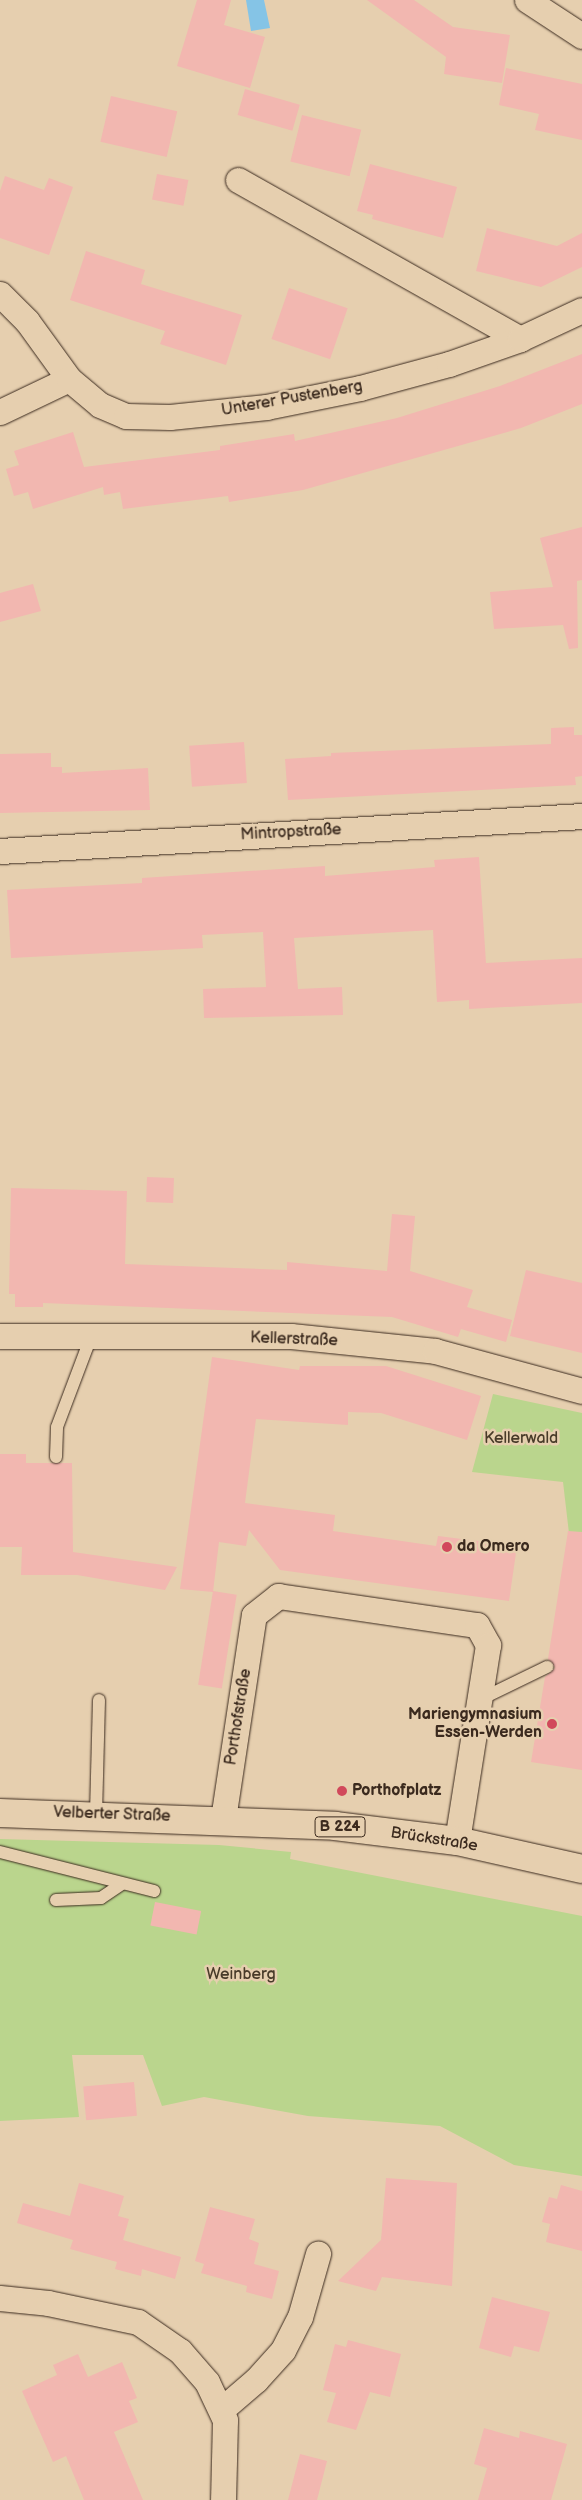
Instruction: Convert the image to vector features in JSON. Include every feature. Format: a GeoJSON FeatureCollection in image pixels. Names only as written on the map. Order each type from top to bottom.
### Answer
{"type":"FeatureCollection","features":[{"type":"Feature","properties":{"kind":"main road","name":"Velberter Straße"},"geometry":{"type":"LineString","coordinates":[[0,1812],[223,1820]]}},
{"type":"Feature","properties":{"kind":"main road","name":"Brückstraße"},"geometry":{"type":"LineString","coordinates":[[223,1820],[335,1826],[456,1841],[582,1869]]}},
{"type":"Feature","properties":{"kind":"street"},"geometry":{"type":"LineString","coordinates":[[527,0],[582,36]]}},
{"type":"Feature","properties":{"kind":"street"},"geometry":{"type":"LineString","coordinates":[[238,180],[520,339]]}},
{"type":"Feature","properties":{"kind":"street","name":"Unterer Pustenberg"},"geometry":{"type":"LineString","coordinates":[[0,294],[27,321],[69,378],[100,405],[126,416],[170,417],[266,407],[360,388],[449,364],[520,339],[582,310]]}},
{"type":"Feature","properties":{"kind":"street"},"geometry":{"type":"LineString","coordinates":[[0,412],[69,378]]}},
{"type":"Feature","properties":{"kind":"street","name":"Mintropstraße"},"geometry":{"type":"LineString","coordinates":[[0,851],[582,816]]}},
{"type":"Feature","properties":{"kind":"street","name":"Kellerstraße"},"geometry":{"type":"LineString","coordinates":[[0,1336],[291,1336],[435,1352],[582,1391]]}},
{"type":"Feature","properties":{"kind":"street","name":"Porthofstraße"},"geometry":{"type":"LineString","coordinates":[[223,1820],[254,1615],[278,1596],[477,1625],[488,1645],[479,1700]]}},
{"type":"Feature","properties":{"kind":"street"},"geometry":{"type":"LineString","coordinates":[[456,1841],[479,1700]]}},
{"type":"Feature","properties":{"kind":"street"},"geometry":{"type":"LineString","coordinates":[[221,2410],[256,2380],[284,2350],[300,2317],[318,2254]]}},
{"type":"Feature","properties":{"kind":"street"},"geometry":{"type":"LineString","coordinates":[[0,2298],[48,2303],[138,2322],[180,2351],[207,2382],[225,2420],[223,2500]]}},
{"type":"Feature","properties":{"kind":"lane"},"geometry":{"type":"LineString","coordinates":[[56,1457],[57,1427],[91,1337]]}},
{"type":"Feature","properties":{"kind":"lane"},"geometry":{"type":"LineString","coordinates":[[479,1700],[547,1667]]}},
{"type":"Feature","properties":{"kind":"lane"},"geometry":{"type":"LineString","coordinates":[[96,1814],[99,1700]]}},
{"type":"Feature","properties":{"kind":"lane"},"geometry":{"type":"LineString","coordinates":[[0,1852],[154,1891]]}},
{"type":"Feature","properties":{"kind":"lane"},"geometry":{"type":"LineString","coordinates":[[56,1900],[101,1898],[122,1884]]}},
{"type":"Feature","properties":{"kind":"green space","name":"Kellerwald"},"geometry":{"type":"Polygon","coordinates":[[[493,1394],[582,1413],[582,1560],[572,1559],[563,1482],[472,1472],[493,1394]]]}},
{"type":"Feature","properties":{"kind":"green space","name":"Weinberg"},"geometry":{"type":"Polygon","coordinates":[[[0,1839],[219,1845],[291,1852],[290,1859],[582,1916],[582,2176],[514,2165],[440,2126],[308,2116],[204,2097],[162,2106],[143,2055],[72,2055],[79,2117],[0,2121],[0,1839]]]}},
{"type":"Feature","properties":{"kind":"water"},"geometry":{"type":"Polygon","coordinates":[[[246,0],[264,0],[270,28],[251,31],[246,0]]]}},
{"type":"Feature","properties":{"kind":"building"},"geometry":{"type":"Polygon","coordinates":[[[197,0],[231,0],[224,25],[265,37],[250,88],[177,66],[197,0]]]}},
{"type":"Feature","properties":{"kind":"building"},"geometry":{"type":"Polygon","coordinates":[[[367,0],[414,0],[453,27],[510,35],[502,83],[444,74],[446,57],[367,0]]]}},
{"type":"Feature","properties":{"kind":"building"},"geometry":{"type":"Polygon","coordinates":[[[506,68],[582,84],[582,140],[535,130],[539,114],[499,105],[506,68]]]}},
{"type":"Feature","properties":{"kind":"building"},"geometry":{"type":"Polygon","coordinates":[[[245,89],[300,105],[292,131],[238,115],[245,89]]]}},
{"type":"Feature","properties":{"kind":"building"},"geometry":{"type":"Polygon","coordinates":[[[111,96],[177,111],[167,157],[100,142],[111,96]]]}},
{"type":"Feature","properties":{"kind":"building"},"geometry":{"type":"Polygon","coordinates":[[[302,115],[361,130],[350,176],[290,162],[302,115]]]}},
{"type":"Feature","properties":{"kind":"building"},"geometry":{"type":"Polygon","coordinates":[[[370,164],[457,187],[443,238],[372,219],[373,215],[357,211],[370,164]]]}},
{"type":"Feature","properties":{"kind":"building"},"geometry":{"type":"Polygon","coordinates":[[[157,174],[188,180],[183,206],[152,200],[157,174]]]}},
{"type":"Feature","properties":{"kind":"building"},"geometry":{"type":"Polygon","coordinates":[[[5,176],[44,190],[49,178],[73,187],[49,255],[0,238],[0,191],[5,176]]]}},
{"type":"Feature","properties":{"kind":"building"},"geometry":{"type":"Polygon","coordinates":[[[487,228],[557,246],[582,233],[582,267],[541,287],[476,271],[487,228]]]}},
{"type":"Feature","properties":{"kind":"building"},"geometry":{"type":"Polygon","coordinates":[[[86,251],[145,270],[141,284],[242,315],[226,365],[160,344],[165,331],[70,300],[86,251]]]}},
{"type":"Feature","properties":{"kind":"building"},"geometry":{"type":"Polygon","coordinates":[[[289,288],[348,308],[330,359],[271,339],[289,288]]]}},
{"type":"Feature","properties":{"kind":"building"},"geometry":{"type":"Polygon","coordinates":[[[582,354],[582,404],[521,428],[303,490],[229,502],[228,496],[123,509],[120,492],[104,495],[103,487],[33,509],[28,492],[14,496],[6,469],[19,465],[14,451],[73,432],[84,467],[220,450],[220,446],[294,434],[295,441],[397,418],[500,386],[582,354]]]}},
{"type":"Feature","properties":{"kind":"building"},"geometry":{"type":"Polygon","coordinates":[[[582,527],[582,580],[577,581],[578,648],[569,649],[563,625],[494,629],[490,592],[553,587],[540,538],[582,527]]]}},
{"type":"Feature","properties":{"kind":"building"},"geometry":{"type":"Polygon","coordinates":[[[33,584],[41,611],[0,622],[0,593],[33,584]]]}},
{"type":"Feature","properties":{"kind":"building"},"geometry":{"type":"Polygon","coordinates":[[[574,727],[574,735],[582,735],[582,776],[575,777],[576,785],[288,800],[285,759],[331,756],[331,753],[551,744],[551,728],[574,727]]]}},
{"type":"Feature","properties":{"kind":"building"},"geometry":{"type":"Polygon","coordinates":[[[244,742],[247,783],[192,787],[189,746],[244,742]]]}},
{"type":"Feature","properties":{"kind":"building"},"geometry":{"type":"Polygon","coordinates":[[[51,753],[51,767],[62,767],[62,773],[148,768],[150,810],[0,813],[0,754],[51,753]]]}},
{"type":"Feature","properties":{"kind":"building"},"geometry":{"type":"Polygon","coordinates":[[[479,857],[486,963],[582,958],[582,1003],[469,1009],[469,1000],[437,1002],[433,930],[294,938],[298,989],[342,987],[343,1015],[204,1018],[203,989],[266,987],[263,932],[202,935],[203,948],[11,958],[7,890],[142,883],[142,878],[325,866],[325,876],[435,867],[434,860],[479,857]]]}},
{"type":"Feature","properties":{"kind":"building"},"geometry":{"type":"Polygon","coordinates":[[[147,1177],[174,1178],[173,1203],[146,1202],[147,1177]]]}},
{"type":"Feature","properties":{"kind":"building"},"geometry":{"type":"Polygon","coordinates":[[[11,1188],[127,1191],[125,1264],[287,1270],[287,1262],[387,1271],[392,1214],[415,1216],[410,1271],[473,1290],[467,1307],[512,1320],[506,1342],[461,1329],[458,1337],[392,1317],[43,1303],[43,1307],[15,1307],[15,1294],[9,1294],[11,1188]]]}},
{"type":"Feature","properties":{"kind":"building"},"geometry":{"type":"Polygon","coordinates":[[[526,1270],[582,1283],[582,1353],[510,1336],[526,1270]]]}},
{"type":"Feature","properties":{"kind":"building"},"geometry":{"type":"Polygon","coordinates":[[[212,1357],[299,1370],[300,1366],[386,1366],[481,1396],[467,1440],[381,1413],[348,1412],[348,1425],[256,1419],[245,1503],[335,1515],[333,1531],[436,1546],[438,1536],[517,1546],[509,1601],[280,1570],[249,1530],[246,1546],[219,1542],[213,1592],[180,1589],[212,1357]]]}},
{"type":"Feature","properties":{"kind":"building"},"geometry":{"type":"Polygon","coordinates":[[[0,1454],[26,1454],[26,1463],[72,1463],[73,1552],[177,1567],[165,1590],[77,1575],[21,1575],[22,1547],[0,1547],[0,1454]]]}},
{"type":"Feature","properties":{"kind":"building"},"geometry":{"type":"Polygon","coordinates":[[[568,1531],[582,1532],[582,1770],[531,1762],[545,1677],[555,1668],[548,1659],[568,1531]]]}},
{"type":"Feature","properties":{"kind":"building"},"geometry":{"type":"Polygon","coordinates":[[[213,1591],[237,1595],[222,1689],[198,1685],[213,1591]]]}},
{"type":"Feature","properties":{"kind":"building"},"geometry":{"type":"Polygon","coordinates":[[[155,1902],[201,1911],[197,1935],[150,1926],[155,1902]]]}},
{"type":"Feature","properties":{"kind":"building"},"geometry":{"type":"Polygon","coordinates":[[[134,2082],[137,2116],[86,2120],[83,2086],[134,2082]]]}},
{"type":"Feature","properties":{"kind":"building"},"geometry":{"type":"Polygon","coordinates":[[[386,2178],[457,2183],[452,2286],[382,2277],[376,2291],[338,2281],[381,2240],[386,2178]]]}},
{"type":"Feature","properties":{"kind":"building"},"geometry":{"type":"Polygon","coordinates":[[[79,2183],[124,2196],[118,2216],[129,2219],[123,2240],[181,2257],[175,2279],[142,2269],[141,2276],[115,2269],[117,2262],[70,2249],[73,2240],[17,2223],[23,2203],[70,2216],[79,2183]]]}},
{"type":"Feature","properties":{"kind":"building"},"geometry":{"type":"Polygon","coordinates":[[[561,2185],[582,2191],[582,2251],[546,2242],[550,2224],[542,2222],[549,2197],[557,2199],[561,2185]]]}},
{"type":"Feature","properties":{"kind":"building"},"geometry":{"type":"Polygon","coordinates":[[[210,2207],[255,2219],[249,2239],[259,2243],[254,2264],[279,2271],[272,2299],[246,2292],[247,2286],[201,2273],[204,2264],[195,2261],[210,2207]]]}},
{"type":"Feature","properties":{"kind":"building"},"geometry":{"type":"Polygon","coordinates":[[[492,2297],[550,2312],[539,2352],[514,2346],[511,2357],[479,2348],[492,2297]]]}},
{"type":"Feature","properties":{"kind":"building"},"geometry":{"type":"Polygon","coordinates":[[[348,2340],[401,2354],[390,2397],[370,2392],[356,2430],[327,2422],[336,2393],[323,2390],[335,2344],[346,2347],[348,2340]]]}},
{"type":"Feature","properties":{"kind":"building"},"geometry":{"type":"Polygon","coordinates":[[[78,2354],[88,2377],[122,2362],[137,2398],[129,2401],[138,2422],[114,2432],[143,2500],[84,2500],[66,2456],[53,2462],[22,2391],[57,2375],[53,2365],[78,2354]]]}},
{"type":"Feature","properties":{"kind":"building"},"geometry":{"type":"Polygon","coordinates":[[[484,2428],[519,2438],[520,2431],[567,2444],[551,2500],[478,2500],[487,2468],[474,2464],[484,2428]]]}},
{"type":"Feature","properties":{"kind":"building"},"geometry":{"type":"Polygon","coordinates":[[[300,2454],[327,2461],[317,2500],[288,2500],[300,2454]]]}},
{"type":"Feature","properties":{"kind":"place","name":"da Omero"},"geometry":{"type":"Point","coordinates":[447,1547]}},
{"type":"Feature","properties":{"kind":"place","name":"Mariengymnasium Essen-Werden"},"geometry":{"type":"Point","coordinates":[552,1724]}},
{"type":"Feature","properties":{"kind":"place","name":"Porthofplatz"},"geometry":{"type":"Point","coordinates":[342,1791]}}]}
